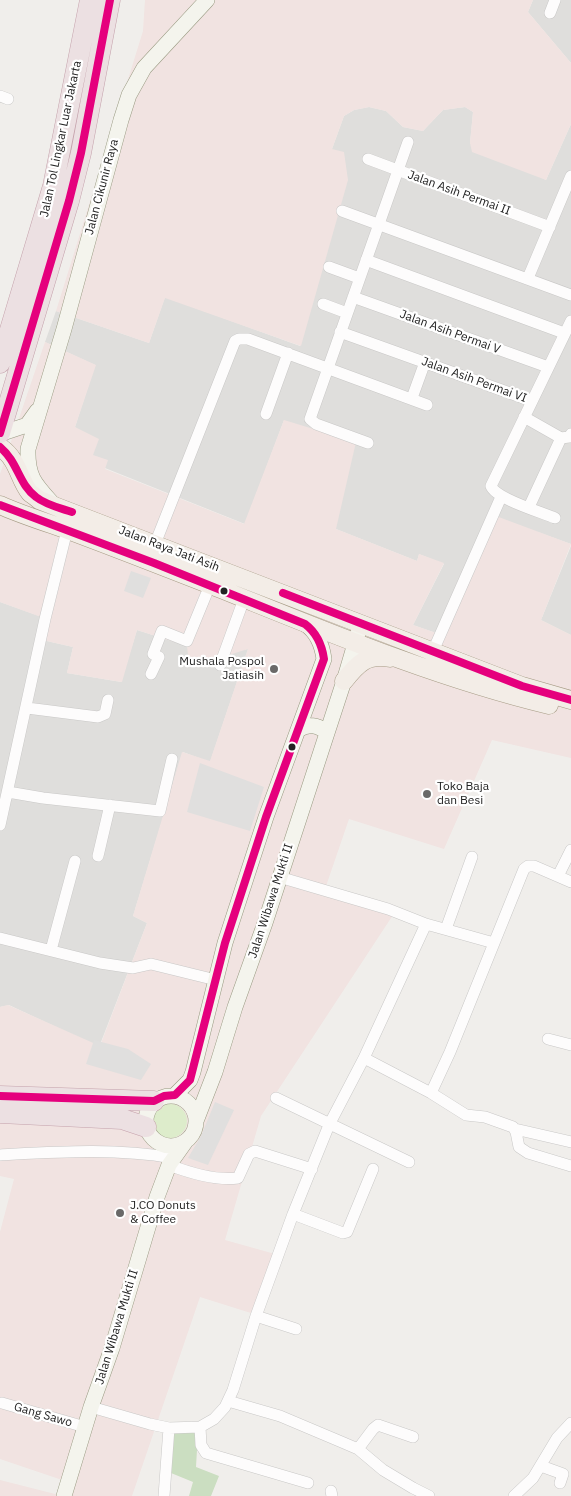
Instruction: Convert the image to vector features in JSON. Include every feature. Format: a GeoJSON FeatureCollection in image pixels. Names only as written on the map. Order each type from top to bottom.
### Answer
{"type":"FeatureCollection","features":[{"type":"Feature","properties":{"kind":"highway","name":"Jalan Tol Lingkar Luar Jakarta"},"geometry":{"type":"LineString","coordinates":[[0,364],[53,186],[90,0]]}},
{"type":"Feature","properties":{"kind":"highway","name":"Jalan Tol Lingkar Luar Jakarta"},"geometry":{"type":"LineString","coordinates":[[1,430],[70,201],[81,154],[110,0]]}},
{"type":"Feature","properties":{"kind":"highway"},"geometry":{"type":"LineString","coordinates":[[0,1096],[154,1101]]}},
{"type":"Feature","properties":{"kind":"highway"},"geometry":{"type":"LineString","coordinates":[[0,1113],[122,1119],[151,1134]]}},
{"type":"Feature","properties":{"kind":"main road","name":"Jalan Cikunir Raya"},"geometry":{"type":"LineString","coordinates":[[44,399],[129,95],[144,68],[207,0]]}},
{"type":"Feature","properties":{"kind":"main road"},"geometry":{"type":"LineString","coordinates":[[1,430],[26,425],[34,418],[44,399]]}},
{"type":"Feature","properties":{"kind":"main road"},"geometry":{"type":"LineString","coordinates":[[44,399],[28,449],[28,464],[31,477],[55,506]]}},
{"type":"Feature","properties":{"kind":"main road","name":"Jalan Raya Jati Asih"},"geometry":{"type":"LineString","coordinates":[[0,447],[7,452],[16,464],[30,492],[39,500],[522,686],[571,700]]}},
{"type":"Feature","properties":{"kind":"main road","name":"Jalan Raya Jati Asih"},"geometry":{"type":"LineString","coordinates":[[0,505],[210,585],[305,624],[516,697],[571,711]]}},
{"type":"Feature","properties":{"kind":"main road"},"geometry":{"type":"LineString","coordinates":[[328,631],[338,623],[337,615],[333,612]]}},
{"type":"Feature","properties":{"kind":"main road"},"geometry":{"type":"LineString","coordinates":[[355,642],[361,623]]}},
{"type":"Feature","properties":{"kind":"main road"},"geometry":{"type":"LineString","coordinates":[[175,1095],[190,1080],[193,1072],[225,943],[266,817],[324,659],[322,648],[315,633],[305,624]]}},
{"type":"Feature","properties":{"kind":"main road","name":"Jalan Wibawa Mukti II"},"geometry":{"type":"LineString","coordinates":[[196,1121],[215,1072],[344,681],[355,642]]}},
{"type":"Feature","properties":{"kind":"main road"},"geometry":{"type":"LineString","coordinates":[[344,681],[355,666],[368,658],[381,657],[406,660]]}},
{"type":"Feature","properties":{"kind":"main road"},"geometry":{"type":"LineString","coordinates":[[298,730],[312,725],[327,732]]}},
{"type":"Feature","properties":{"kind":"main road"},"geometry":{"type":"LineString","coordinates":[[151,1134],[166,1146],[176,1146],[186,1141],[194,1132],[196,1121],[195,1112],[190,1104],[183,1098],[175,1095],[164,1096],[154,1101],[148,1108],[145,1117],[151,1134],[171,1162]]}},
{"type":"Feature","properties":{"kind":"main road","name":"Jalan Wibawa Mukti II"},"geometry":{"type":"LineString","coordinates":[[64,1496],[91,1407],[112,1348],[157,1197],[171,1162],[186,1141]]}},
{"type":"Feature","properties":{"kind":"street"},"geometry":{"type":"LineString","coordinates":[[550,13],[555,0]]}},
{"type":"Feature","properties":{"kind":"street"},"geometry":{"type":"LineString","coordinates":[[368,443],[316,424],[310,419],[408,142]]}},
{"type":"Feature","properties":{"kind":"street","name":"Jalan Asih Permai II"},"geometry":{"type":"LineString","coordinates":[[368,159],[550,226]]}},
{"type":"Feature","properties":{"kind":"street"},"geometry":{"type":"LineString","coordinates":[[528,278],[571,176]]}},
{"type":"Feature","properties":{"kind":"street"},"geometry":{"type":"LineString","coordinates":[[342,211],[571,295]]}},
{"type":"Feature","properties":{"kind":"street"},"geometry":{"type":"LineString","coordinates":[[366,260],[564,333]]}},
{"type":"Feature","properties":{"kind":"street"},"geometry":{"type":"LineString","coordinates":[[329,267],[359,278]]}},
{"type":"Feature","properties":{"kind":"street","name":"Jalan Asih Permai V"},"geometry":{"type":"LineString","coordinates":[[353,297],[548,368]]}},
{"type":"Feature","properties":{"kind":"street"},"geometry":{"type":"LineString","coordinates":[[324,304],[347,313]]}},
{"type":"Feature","properties":{"kind":"street"},"geometry":{"type":"LineString","coordinates":[[532,401],[571,321]]}},
{"type":"Feature","properties":{"kind":"street","name":"Jalan Asih Permai VI"},"geometry":{"type":"LineString","coordinates":[[340,332],[532,401],[491,486],[493,491],[502,496]]}},
{"type":"Feature","properties":{"kind":"street"},"geometry":{"type":"LineString","coordinates":[[155,544],[235,341],[248,339],[427,405]]}},
{"type":"Feature","properties":{"kind":"street"},"geometry":{"type":"LineString","coordinates":[[266,414],[288,353]]}},
{"type":"Feature","properties":{"kind":"street"},"geometry":{"type":"LineString","coordinates":[[412,398],[425,362]]}},
{"type":"Feature","properties":{"kind":"street"},"geometry":{"type":"LineString","coordinates":[[524,417],[566,436],[529,507]]}},
{"type":"Feature","properties":{"kind":"street"},"geometry":{"type":"LineString","coordinates":[[433,651],[502,496],[555,518]]}},
{"type":"Feature","properties":{"kind":"street"},"geometry":{"type":"LineString","coordinates":[[0,825],[45,619],[67,530]]}},
{"type":"Feature","properties":{"kind":"street"},"geometry":{"type":"LineString","coordinates":[[151,674],[159,657],[153,654],[162,631],[187,641],[210,585]]}},
{"type":"Feature","properties":{"kind":"street"},"geometry":{"type":"LineString","coordinates":[[220,665],[244,599]]}},
{"type":"Feature","properties":{"kind":"street"},"geometry":{"type":"LineString","coordinates":[[27,708],[98,717],[105,714],[108,700]]}},
{"type":"Feature","properties":{"kind":"street"},"geometry":{"type":"LineString","coordinates":[[8,792],[43,798],[160,811],[172,759]]}},
{"type":"Feature","properties":{"kind":"street"},"geometry":{"type":"LineString","coordinates":[[98,856],[110,806]]}},
{"type":"Feature","properties":{"kind":"street"},"geometry":{"type":"LineString","coordinates":[[558,876],[571,850]]}},
{"type":"Feature","properties":{"kind":"street"},"geometry":{"type":"LineString","coordinates":[[446,929],[472,857]]}},
{"type":"Feature","properties":{"kind":"street"},"geometry":{"type":"LineString","coordinates":[[51,950],[74,861]]}},
{"type":"Feature","properties":{"kind":"street"},"geometry":{"type":"LineString","coordinates":[[431,1093],[450,1052],[524,869],[528,866],[534,866],[571,882]]}},
{"type":"Feature","properties":{"kind":"street"},"geometry":{"type":"LineString","coordinates":[[279,877],[388,909],[426,924],[494,943]]}},
{"type":"Feature","properties":{"kind":"street"},"geometry":{"type":"LineString","coordinates":[[91,1407],[169,1428],[200,1427],[214,1419],[228,1401],[293,1214],[330,1125],[364,1058],[426,924]]}},
{"type":"Feature","properties":{"kind":"street"},"geometry":{"type":"LineString","coordinates":[[0,938],[100,963],[133,968],[151,964],[216,980]]}},
{"type":"Feature","properties":{"kind":"street"},"geometry":{"type":"LineString","coordinates":[[548,1039],[571,1044]]}},
{"type":"Feature","properties":{"kind":"street"},"geometry":{"type":"LineString","coordinates":[[364,1058],[431,1093],[466,1115],[486,1117],[510,1125],[515,1130],[571,1142]]}},
{"type":"Feature","properties":{"kind":"street"},"geometry":{"type":"LineString","coordinates":[[276,1098],[409,1162]]}},
{"type":"Feature","properties":{"kind":"street"},"geometry":{"type":"LineString","coordinates":[[515,1130],[518,1146],[521,1149],[528,1153],[571,1166]]}},
{"type":"Feature","properties":{"kind":"street"},"geometry":{"type":"LineString","coordinates":[[0,1155],[66,1151],[146,1154],[171,1162],[192,1173],[232,1179],[238,1178],[249,1154],[256,1151],[312,1169]]}},
{"type":"Feature","properties":{"kind":"street"},"geometry":{"type":"LineString","coordinates":[[293,1214],[343,1234],[347,1232],[373,1169]]}},
{"type":"Feature","properties":{"kind":"street"},"geometry":{"type":"LineString","coordinates":[[256,1316],[296,1329]]}},
{"type":"Feature","properties":{"kind":"street"},"geometry":{"type":"LineString","coordinates":[[228,1401],[280,1416],[358,1449],[383,1470],[429,1496]]}},
{"type":"Feature","properties":{"kind":"street","name":"Gang Sawo"},"geometry":{"type":"LineString","coordinates":[[2,1403],[85,1427]]}},
{"type":"Feature","properties":{"kind":"street"},"geometry":{"type":"LineString","coordinates":[[514,1496],[519,1489],[529,1484],[557,1438],[571,1423]]}},
{"type":"Feature","properties":{"kind":"street"},"geometry":{"type":"LineString","coordinates":[[358,1449],[378,1425],[413,1437]]}},
{"type":"Feature","properties":{"kind":"street"},"geometry":{"type":"LineString","coordinates":[[200,1427],[201,1445],[206,1453],[308,1483]]}},
{"type":"Feature","properties":{"kind":"street"},"geometry":{"type":"LineString","coordinates":[[164,1496],[169,1428]]}},
{"type":"Feature","properties":{"kind":"street"},"geometry":{"type":"LineString","coordinates":[[541,1466],[563,1474],[560,1483]]}},
{"type":"Feature","properties":{"kind":"shaded area"},"geometry":{"type":"Polygon","coordinates":[[[145,0],[533,0],[528,12],[571,63],[571,124],[546,180],[472,152],[470,143],[473,112],[465,107],[443,110],[423,131],[403,127],[386,111],[369,107],[354,110],[344,116],[332,149],[344,152],[348,180],[301,346],[165,298],[149,343],[56,311],[143,31],[145,0]]]}},
{"type":"Feature","properties":{"kind":"shaded area"},"geometry":{"type":"Polygon","coordinates":[[[533,0],[571,0],[571,63],[528,12],[533,0]]]}},
{"type":"Feature","properties":{"kind":"shaded area"},"geometry":{"type":"Polygon","coordinates":[[[369,107],[386,111],[403,127],[423,131],[443,110],[465,107],[473,112],[470,143],[546,180],[571,124],[571,544],[496,517],[439,634],[413,625],[444,564],[419,554],[417,561],[336,529],[284,420],[245,524],[105,468],[92,455],[75,427],[95,365],[45,342],[56,311],[149,343],[165,297],[300,346],[332,149],[344,116],[354,110],[369,107]]]}},
{"type":"Feature","properties":{"kind":"shaded area"},"geometry":{"type":"Polygon","coordinates":[[[45,342],[96,365],[75,427],[99,439],[93,455],[108,460],[105,469],[244,524],[284,420],[356,442],[336,529],[417,561],[419,554],[444,563],[413,625],[439,634],[496,516],[571,544],[541,620],[571,635],[571,758],[492,740],[444,849],[349,819],[324,892],[393,915],[261,1116],[225,1240],[275,1254],[254,1314],[200,1297],[132,1496],[0,1496],[0,1480],[59,1495],[65,1481],[0,1459],[0,1232],[14,1179],[0,1176],[0,1007],[8,1005],[100,1046],[147,923],[133,916],[182,752],[210,761],[248,649],[197,665],[188,655],[187,646],[137,630],[122,682],[67,673],[73,647],[38,639],[41,617],[0,602],[0,474],[45,342]]]}},
{"type":"Feature","properties":{"kind":"shaded area"},"geometry":{"type":"Polygon","coordinates":[[[571,546],[571,635],[541,620],[571,546]]]}},
{"type":"Feature","properties":{"kind":"shaded area"},"geometry":{"type":"Polygon","coordinates":[[[131,571],[151,578],[143,598],[124,591],[131,571]]]}},
{"type":"Feature","properties":{"kind":"shaded area"},"geometry":{"type":"Polygon","coordinates":[[[0,602],[42,617],[38,639],[73,647],[67,673],[121,682],[137,630],[187,646],[248,649],[210,762],[183,752],[133,916],[147,923],[99,1047],[9,1005],[0,1007],[0,602]]]}},
{"type":"Feature","properties":{"kind":"shaded area"},"geometry":{"type":"Polygon","coordinates":[[[200,763],[264,787],[250,831],[187,812],[200,763]]]}},
{"type":"Feature","properties":{"kind":"shaded area"},"geometry":{"type":"Polygon","coordinates":[[[94,1040],[128,1049],[151,1064],[141,1080],[86,1064],[94,1040]]]}},
{"type":"Feature","properties":{"kind":"shaded area"},"geometry":{"type":"Polygon","coordinates":[[[215,1102],[234,1110],[208,1165],[188,1158],[201,1136],[215,1102]]]}},
{"type":"Feature","properties":{"kind":"green space"},"geometry":{"type":"Polygon","coordinates":[[[170,1104],[182,1109],[187,1121],[182,1133],[170,1138],[158,1133],[153,1121],[158,1109],[170,1104]]]}},
{"type":"Feature","properties":{"kind":"green space"},"geometry":{"type":"Polygon","coordinates":[[[173,1432],[198,1432],[196,1467],[219,1476],[211,1496],[189,1496],[193,1482],[171,1473],[173,1432]]]}},
{"type":"Feature","properties":{"kind":"transit line"},"geometry":{"type":"LineString","coordinates":[[0,433],[69,201],[81,153],[110,0]]}},
{"type":"Feature","properties":{"kind":"transit line"},"geometry":{"type":"LineString","coordinates":[[0,447],[11,459],[30,492],[44,502],[72,512]]}},
{"type":"Feature","properties":{"kind":"transit line"},"geometry":{"type":"LineString","coordinates":[[0,505],[154,563],[305,624],[313,631],[318,640],[324,659],[266,817],[225,943],[190,1080],[175,1095],[164,1096],[154,1101],[0,1096]]}},
{"type":"Feature","properties":{"kind":"transit line"},"geometry":{"type":"LineString","coordinates":[[283,593],[522,686],[571,700]]}},
{"type":"Feature","properties":{"kind":"place","name":"Mushala Pospol Jatiasih"},"geometry":{"type":"Point","coordinates":[274,669]}},
{"type":"Feature","properties":{"kind":"place","name":"Toko Baja dan Besi"},"geometry":{"type":"Point","coordinates":[427,794]}},
{"type":"Feature","properties":{"kind":"place","name":"J.CO Donuts & Coffee"},"geometry":{"type":"Point","coordinates":[120,1213]}}]}
